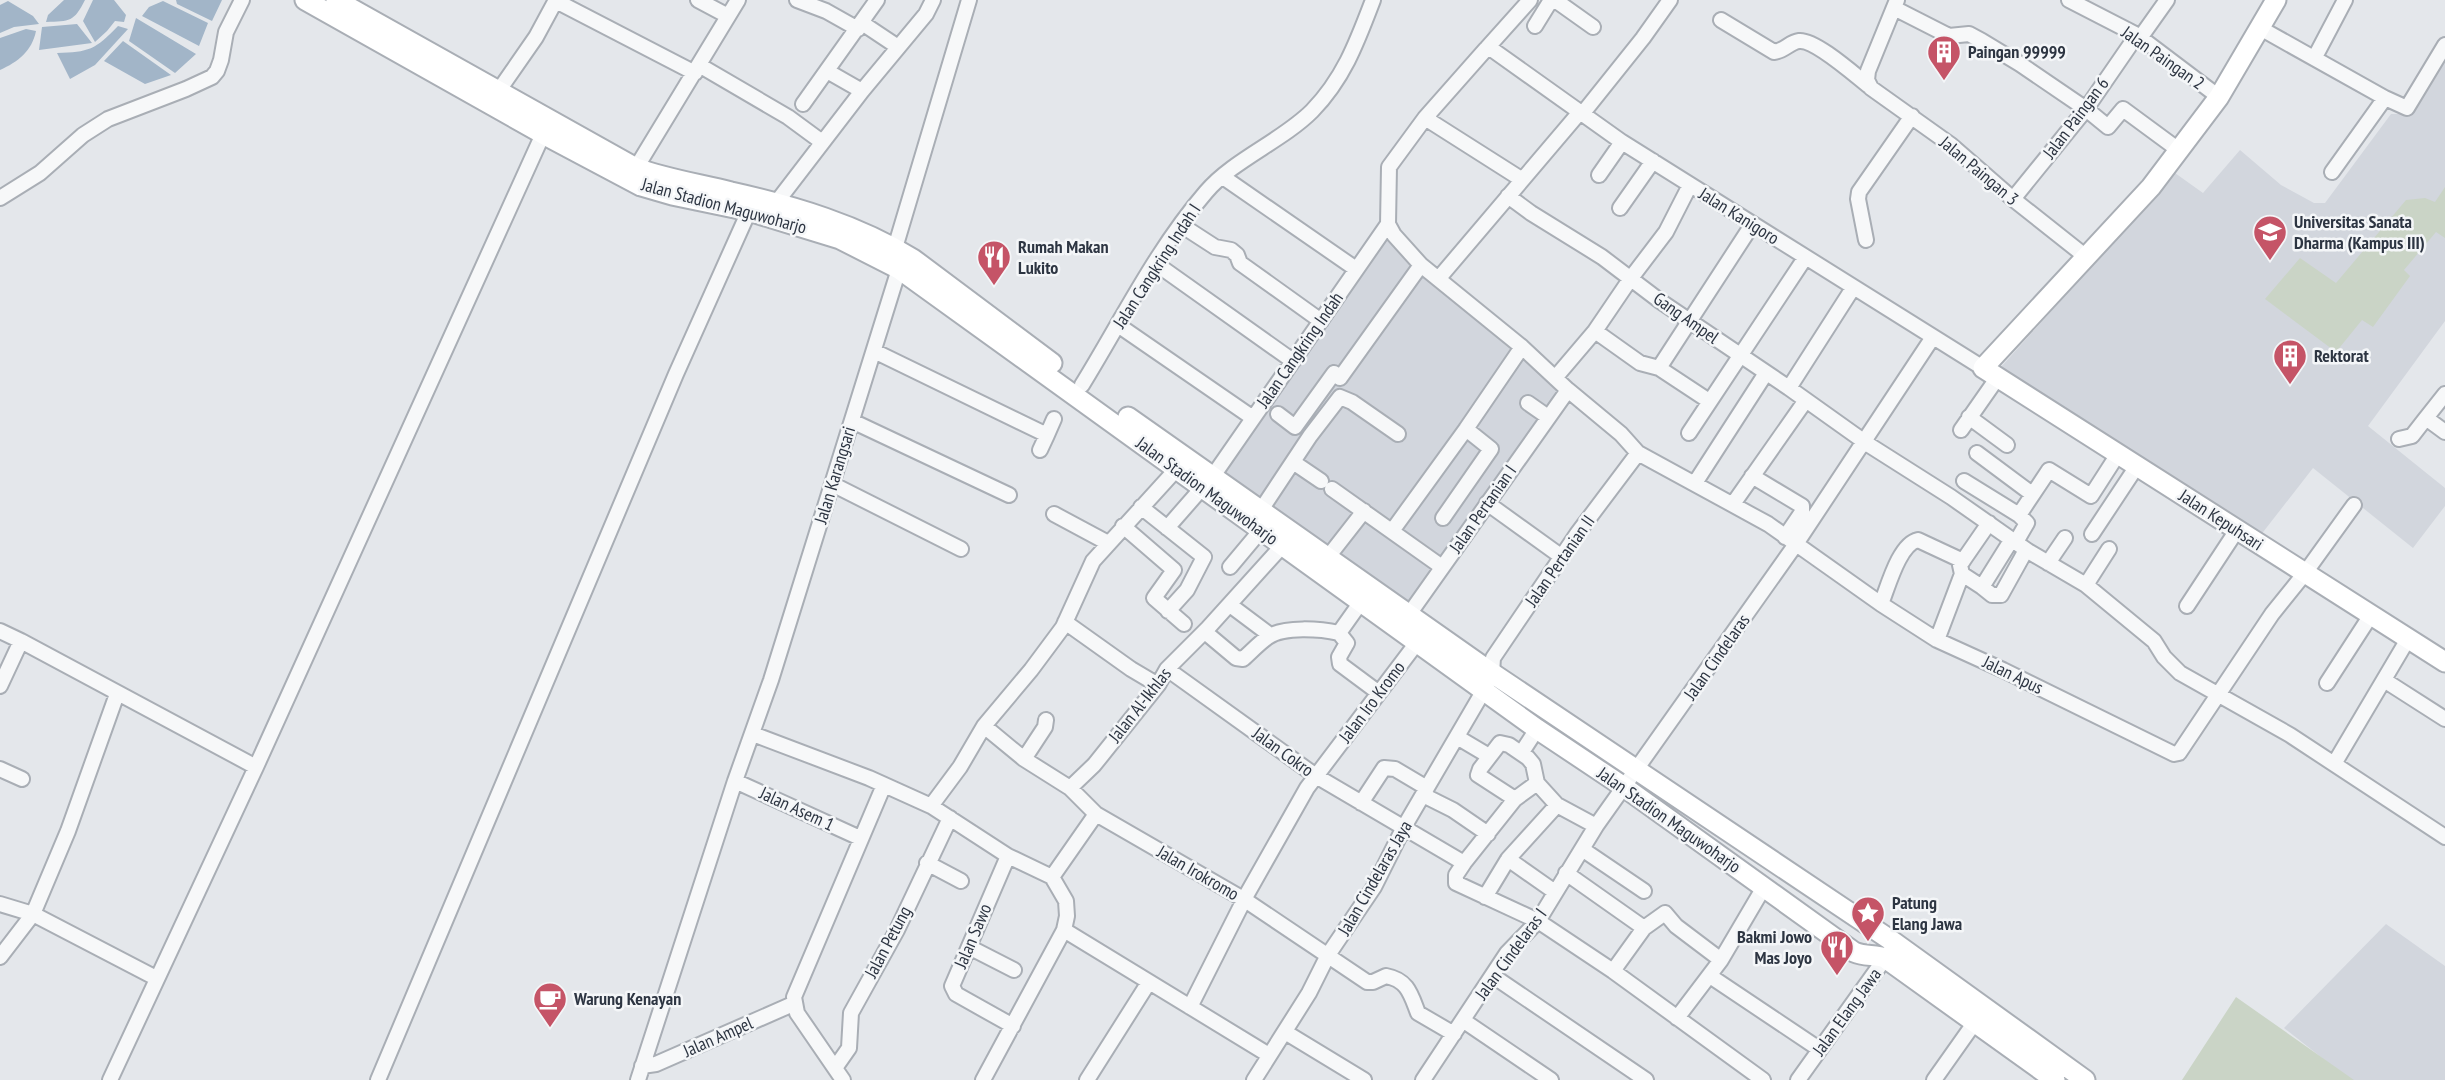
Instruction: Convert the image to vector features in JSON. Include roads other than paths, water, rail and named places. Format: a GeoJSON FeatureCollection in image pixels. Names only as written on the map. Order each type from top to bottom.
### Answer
{"type":"FeatureCollection","features":[{"type":"Feature","properties":{"kind":"main road","name":"Jalan Stadion Maguwoharjo"},"geometry":{"type":"LineString","coordinates":[[305,0],[636,168],[776,203],[843,232],[900,269],[947,293],[1082,384],[1181,463]]}},
{"type":"Feature","properties":{"kind":"main road","name":"Jalan Stadion Maguwoharjo"},"geometry":{"type":"LineString","coordinates":[[336,0],[494,97],[543,134],[641,186],[843,232],[895,247],[947,293],[1207,482],[1261,520],[1328,557],[1422,635],[1488,681],[1636,769],[1861,922],[1890,951],[1975,1022],[2055,1080]]}},
{"type":"Feature","properties":{"kind":"main road"},"geometry":{"type":"LineString","coordinates":[[1990,372],[2085,256],[2142,197],[2180,151],[2219,97],[2276,0]]}},
{"type":"Feature","properties":{"kind":"main road","name":"Jalan Kepuhsari"},"geometry":{"type":"LineString","coordinates":[[1990,372],[2445,662]]}},
{"type":"Feature","properties":{"kind":"main road","name":"Jalan Stadion Maguwoharjo"},"geometry":{"type":"LineString","coordinates":[[1261,520],[1283,545],[1361,602],[1404,621]]}},
{"type":"Feature","properties":{"kind":"main road","name":"Jalan Stadion Maguwoharjo"},"geometry":{"type":"LineString","coordinates":[[1488,681],[1537,729],[1624,787],[1845,945],[1861,955],[1878,955],[1890,951]]}},
{"type":"Feature","properties":{"kind":"main road"},"geometry":{"type":"LineString","coordinates":[[1845,945],[1861,922]]}},
{"type":"Feature","properties":{"kind":"main road","name":"Jalan Stadion Maguwoharjo"},"geometry":{"type":"LineString","coordinates":[[1890,951],[2085,1080]]}},
{"type":"Feature","properties":{"kind":"street"},"geometry":{"type":"LineString","coordinates":[[0,198],[40,173],[83,135],[108,119],[212,77],[221,60],[226,32],[242,0]]}},
{"type":"Feature","properties":{"kind":"street"},"geometry":{"type":"LineString","coordinates":[[698,0],[728,16]]}},
{"type":"Feature","properties":{"kind":"street"},"geometry":{"type":"LineString","coordinates":[[636,168],[738,0]]}},
{"type":"Feature","properties":{"kind":"street"},"geometry":{"type":"LineString","coordinates":[[797,0],[860,26],[898,47]]}},
{"type":"Feature","properties":{"kind":"street"},"geometry":{"type":"LineString","coordinates":[[803,104],[877,0]]}},
{"type":"Feature","properties":{"kind":"street"},"geometry":{"type":"LineString","coordinates":[[776,203],[926,13],[933,0]]}},
{"type":"Feature","properties":{"kind":"street","name":"Jalan Cangkring Indah I"},"geometry":{"type":"LineString","coordinates":[[1082,384],[1155,263],[1208,190],[1311,111],[1352,56],[1373,0]]}},
{"type":"Feature","properties":{"kind":"street"},"geometry":{"type":"LineString","coordinates":[[1388,224],[1389,167],[1425,118],[1530,0]]}},
{"type":"Feature","properties":{"kind":"street"},"geometry":{"type":"LineString","coordinates":[[1535,26],[1553,0],[1593,27]]}},
{"type":"Feature","properties":{"kind":"street"},"geometry":{"type":"LineString","coordinates":[[1439,278],[1521,179],[1581,113],[1643,38],[1670,0]]}},
{"type":"Feature","properties":{"kind":"street","name":"Jalan Paingan 2"},"geometry":{"type":"LineString","coordinates":[[2069,0],[2138,37],[2219,97]]}},
{"type":"Feature","properties":{"kind":"street","name":"Jalan Paingan 6"},"geometry":{"type":"LineString","coordinates":[[2013,199],[2086,109],[2167,0]]}},
{"type":"Feature","properties":{"kind":"street"},"geometry":{"type":"LineString","coordinates":[[2315,57],[2345,0]]}},
{"type":"Feature","properties":{"kind":"street"},"geometry":{"type":"LineString","coordinates":[[494,97],[536,37],[556,1],[789,117],[822,142]]}},
{"type":"Feature","properties":{"kind":"street"},"geometry":{"type":"LineString","coordinates":[[895,247],[966,1]]}},
{"type":"Feature","properties":{"kind":"street"},"geometry":{"type":"LineString","coordinates":[[1870,87],[1868,71],[1896,4],[1949,36],[1969,34],[2020,64],[2108,127],[2123,108],[2180,151]]}},
{"type":"Feature","properties":{"kind":"street","name":"Jalan Paingan 3"},"geometry":{"type":"LineString","coordinates":[[1721,20],[1774,52],[1800,41],[1810,43],[1835,58],[1985,173],[2013,199],[2085,256]]}},
{"type":"Feature","properties":{"kind":"street"},"geometry":{"type":"LineString","coordinates":[[2260,28],[2407,108],[2445,45]]}},
{"type":"Feature","properties":{"kind":"street","name":"Jalan Kanigoro"},"geometry":{"type":"LineString","coordinates":[[1486,48],[1622,142],[1990,372]]}},
{"type":"Feature","properties":{"kind":"street"},"geometry":{"type":"LineString","coordinates":[[827,71],[862,91]]}},
{"type":"Feature","properties":{"kind":"street"},"geometry":{"type":"LineString","coordinates":[[2332,173],[2385,98]]}},
{"type":"Feature","properties":{"kind":"street"},"geometry":{"type":"LineString","coordinates":[[1866,240],[1859,192],[1912,116]]}},
{"type":"Feature","properties":{"kind":"street"},"geometry":{"type":"LineString","coordinates":[[1425,118],[1521,179]]}},
{"type":"Feature","properties":{"kind":"street"},"geometry":{"type":"LineString","coordinates":[[116,1078],[156,978],[256,767],[543,134]]}},
{"type":"Feature","properties":{"kind":"street"},"geometry":{"type":"LineString","coordinates":[[1599,175],[1622,142]]}},
{"type":"Feature","properties":{"kind":"street"},"geometry":{"type":"LineString","coordinates":[[1620,208],[1653,161]]}},
{"type":"Feature","properties":{"kind":"street"},"geometry":{"type":"LineString","coordinates":[[1223,177],[1356,269]]}},
{"type":"Feature","properties":{"kind":"street"},"geometry":{"type":"LineString","coordinates":[[1555,378],[1595,331],[1666,232],[1690,185]]}},
{"type":"Feature","properties":{"kind":"street","name":"Gang Ampel"},"geometry":{"type":"LineString","coordinates":[[1508,196],[1863,440],[2018,544],[2086,585],[2154,641],[2164,657],[2180,673],[2334,764],[2445,837]]}},
{"type":"Feature","properties":{"kind":"street"},"geometry":{"type":"LineString","coordinates":[[378,1080],[676,373],[750,211]]}},
{"type":"Feature","properties":{"kind":"street","name":"Jalan Apus"},"geometry":{"type":"LineString","coordinates":[[1388,224],[1394,235],[1421,265],[1621,434],[1637,453],[1695,483],[1791,540],[1937,640],[2174,754],[2179,753],[2218,694]]}},
{"type":"Feature","properties":{"kind":"street","name":"Jalan Cangkring Indah"},"geometry":{"type":"LineString","coordinates":[[1167,528],[1207,482],[1388,224]]}},
{"type":"Feature","properties":{"kind":"street"},"geometry":{"type":"LineString","coordinates":[[1181,225],[1217,248],[1231,250],[1240,263],[1321,321]]}},
{"type":"Feature","properties":{"kind":"street"},"geometry":{"type":"LineString","coordinates":[[1659,368],[1752,225]]}},
{"type":"Feature","properties":{"kind":"street"},"geometry":{"type":"LineString","coordinates":[[1689,433],[1805,258]]}},
{"type":"Feature","properties":{"kind":"street"},"geometry":{"type":"LineString","coordinates":[[1155,263],[1293,361]]}},
{"type":"Feature","properties":{"kind":"street"},"geometry":{"type":"LineString","coordinates":[[1295,427],[1334,373],[1340,377],[1421,265]]}},
{"type":"Feature","properties":{"kind":"street","name":"Jalan Karangsari"},"geometry":{"type":"LineString","coordinates":[[640,1073],[734,781],[771,680],[900,269]]}},
{"type":"Feature","properties":{"kind":"street"},"geometry":{"type":"LineString","coordinates":[[1789,388],[1853,288]]}},
{"type":"Feature","properties":{"kind":"street"},"geometry":{"type":"LineString","coordinates":[[1118,326],[1253,418]]}},
{"type":"Feature","properties":{"kind":"street"},"geometry":{"type":"LineString","coordinates":[[1595,331],[1640,363],[1659,368],[1709,401]]}},
{"type":"Feature","properties":{"kind":"street"},"geometry":{"type":"LineString","coordinates":[[1791,540],[1933,337]]}},
{"type":"Feature","properties":{"kind":"street"},"geometry":{"type":"LineString","coordinates":[[1392,531],[1521,347]]}},
{"type":"Feature","properties":{"kind":"street"},"geometry":{"type":"LineString","coordinates":[[874,352],[1047,435]]}},
{"type":"Feature","properties":{"kind":"street"},"geometry":{"type":"LineString","coordinates":[[1961,430],[1990,372]]}},
{"type":"Feature","properties":{"kind":"street"},"geometry":{"type":"LineString","coordinates":[[1695,483],[1766,373]]}},
{"type":"Feature","properties":{"kind":"street","name":"Jalan Pertanian I"},"geometry":{"type":"LineString","coordinates":[[1404,621],[1567,390]]}},
{"type":"Feature","properties":{"kind":"street"},"geometry":{"type":"LineString","coordinates":[[2399,439],[2412,436],[2445,394]]}},
{"type":"Feature","properties":{"kind":"street"},"geometry":{"type":"LineString","coordinates":[[1230,567],[1261,520],[1293,462],[1340,397],[1352,402],[1398,435]]}},
{"type":"Feature","properties":{"kind":"street"},"geometry":{"type":"LineString","coordinates":[[1733,505],[1806,400]]}},
{"type":"Feature","properties":{"kind":"street"},"geometry":{"type":"LineString","coordinates":[[1528,403],[1548,417]]}},
{"type":"Feature","properties":{"kind":"street"},"geometry":{"type":"LineString","coordinates":[[1278,414],[1310,436]]}},
{"type":"Feature","properties":{"kind":"street"},"geometry":{"type":"LineString","coordinates":[[1969,417],[2007,446]]}},
{"type":"Feature","properties":{"kind":"street"},"geometry":{"type":"LineString","coordinates":[[2426,418],[2445,432]]}},
{"type":"Feature","properties":{"kind":"street"},"geometry":{"type":"LineString","coordinates":[[1040,450],[1054,419]]}},
{"type":"Feature","properties":{"kind":"street"},"geometry":{"type":"LineString","coordinates":[[852,421],[1009,495]]}},
{"type":"Feature","properties":{"kind":"street"},"geometry":{"type":"LineString","coordinates":[[1443,518],[1491,449],[1466,429]]}},
{"type":"Feature","properties":{"kind":"street","name":"Jalan Pertanian II"},"geometry":{"type":"LineString","coordinates":[[1488,681],[1493,658],[1637,453]]}},
{"type":"Feature","properties":{"kind":"street"},"geometry":{"type":"LineString","coordinates":[[1977,453],[2032,494]]}},
{"type":"Feature","properties":{"kind":"street"},"geometry":{"type":"LineString","coordinates":[[2019,515],[2049,470],[2091,496],[2118,454]]}},
{"type":"Feature","properties":{"kind":"street"},"geometry":{"type":"LineString","coordinates":[[1293,462],[1442,567]]}},
{"type":"Feature","properties":{"kind":"street"},"geometry":{"type":"LineString","coordinates":[[931,806],[960,767],[984,726],[1031,670],[1065,622],[1093,561],[1181,463]]}},
{"type":"Feature","properties":{"kind":"street"},"geometry":{"type":"LineString","coordinates":[[2092,534],[2137,466]]}},
{"type":"Feature","properties":{"kind":"street"},"geometry":{"type":"LineString","coordinates":[[1752,476],[1802,506],[1791,540]]}},
{"type":"Feature","properties":{"kind":"street"},"geometry":{"type":"LineString","coordinates":[[1881,604],[1905,547],[1914,540],[1962,567],[1982,587],[2018,544],[2027,523],[2019,515],[1964,481]]}},
{"type":"Feature","properties":{"kind":"street"},"geometry":{"type":"LineString","coordinates":[[832,484],[961,549]]}},
{"type":"Feature","properties":{"kind":"street"},"geometry":{"type":"LineString","coordinates":[[1487,503],[1562,557]]}},
{"type":"Feature","properties":{"kind":"street"},"geometry":{"type":"LineString","coordinates":[[2218,694],[2272,614],[2354,505]]}},
{"type":"Feature","properties":{"kind":"street"},"geometry":{"type":"LineString","coordinates":[[1141,507],[1204,557],[1188,590],[1168,611]]}},
{"type":"Feature","properties":{"kind":"street"},"geometry":{"type":"LineString","coordinates":[[1328,557],[1364,511]]}},
{"type":"Feature","properties":{"kind":"street"},"geometry":{"type":"LineString","coordinates":[[1054,514],[1108,542]]}},
{"type":"Feature","properties":{"kind":"street"},"geometry":{"type":"LineString","coordinates":[[1937,640],[1962,567],[1989,523]]}},
{"type":"Feature","properties":{"kind":"street"},"geometry":{"type":"LineString","coordinates":[[1123,526],[1174,570],[1154,598],[1185,624]]}},
{"type":"Feature","properties":{"kind":"street"},"geometry":{"type":"LineString","coordinates":[[2187,606],[2237,530]]}},
{"type":"Feature","properties":{"kind":"street"},"geometry":{"type":"LineString","coordinates":[[2048,563],[2065,538]]}},
{"type":"Feature","properties":{"kind":"street","name":"Jalan Cindelaras"},"geometry":{"type":"LineString","coordinates":[[1624,787],[1791,540]]}},
{"type":"Feature","properties":{"kind":"street","name":"Jalan Al-Ikhlas"},"geometry":{"type":"LineString","coordinates":[[1070,788],[1094,765],[1158,685],[1167,669],[1205,632],[1283,545]]}},
{"type":"Feature","properties":{"kind":"street"},"geometry":{"type":"LineString","coordinates":[[2086,585],[2109,550]]}},
{"type":"Feature","properties":{"kind":"street"},"geometry":{"type":"LineString","coordinates":[[1339,634],[1361,602]]}},
{"type":"Feature","properties":{"kind":"street"},"geometry":{"type":"LineString","coordinates":[[1230,605],[1270,635]]}},
{"type":"Feature","properties":{"kind":"street"},"geometry":{"type":"LineString","coordinates":[[2327,683],[2371,615]]}},
{"type":"Feature","properties":{"kind":"street"},"geometry":{"type":"LineString","coordinates":[[1065,622],[1158,685]]}},
{"type":"Feature","properties":{"kind":"street"},"geometry":{"type":"LineString","coordinates":[[1205,632],[1240,659],[1270,635],[1286,631],[1321,629],[1339,634],[1347,643],[1339,657],[1340,664],[1379,693]]}},
{"type":"Feature","properties":{"kind":"street"},"geometry":{"type":"LineString","coordinates":[[0,631],[256,767]]}},
{"type":"Feature","properties":{"kind":"street","name":"Jalan Iro Kromo"},"geometry":{"type":"LineString","coordinates":[[1316,776],[1422,635]]}},
{"type":"Feature","properties":{"kind":"street"},"geometry":{"type":"LineString","coordinates":[[2334,764],[2408,639]]}},
{"type":"Feature","properties":{"kind":"street"},"geometry":{"type":"LineString","coordinates":[[0,686],[21,641]]}},
{"type":"Feature","properties":{"kind":"street","name":"Jalan Cokro"},"geometry":{"type":"LineString","coordinates":[[1167,669],[1316,776],[1464,863]]}},
{"type":"Feature","properties":{"kind":"street"},"geometry":{"type":"LineString","coordinates":[[2385,680],[2445,719]]}},
{"type":"Feature","properties":{"kind":"street","name":"Jalan Cindelaras Jaya"},"geometry":{"type":"LineString","coordinates":[[1255,1080],[1328,955],[1368,897],[1404,827],[1488,681]]}},
{"type":"Feature","properties":{"kind":"street"},"geometry":{"type":"LineString","coordinates":[[0,957],[33,914],[68,831],[117,694]]}},
{"type":"Feature","properties":{"kind":"street"},"geometry":{"type":"LineString","coordinates":[[1024,759],[1045,727],[1046,720]]}},
{"type":"Feature","properties":{"kind":"street"},"geometry":{"type":"LineString","coordinates":[[984,726],[1024,759],[1070,788]]}},
{"type":"Feature","properties":{"kind":"street"},"geometry":{"type":"LineString","coordinates":[[1522,752],[1537,729]]}},
{"type":"Feature","properties":{"kind":"street"},"geometry":{"type":"LineString","coordinates":[[753,734],[931,806],[1008,856],[1052,877],[1066,901],[1067,916],[1063,930],[984,1080]]}},
{"type":"Feature","properties":{"kind":"street"},"geometry":{"type":"LineString","coordinates":[[1457,737],[1489,756]]}},
{"type":"Feature","properties":{"kind":"street"},"geometry":{"type":"LineString","coordinates":[[1515,799],[1479,776],[1479,771],[1500,743],[1522,752],[1533,764],[1537,783],[1557,805],[1596,826]]}},
{"type":"Feature","properties":{"kind":"street"},"geometry":{"type":"LineString","coordinates":[[1361,803],[1384,768],[1395,769],[1488,834]]}},
{"type":"Feature","properties":{"kind":"street"},"geometry":{"type":"LineString","coordinates":[[0,769],[22,779]]}},
{"type":"Feature","properties":{"kind":"street","name":"Jalan Irokromo"},"geometry":{"type":"LineString","coordinates":[[1070,788],[1096,814],[1245,900],[1316,776]]}},
{"type":"Feature","properties":{"kind":"street","name":"Jalan Asem 1"},"geometry":{"type":"LineString","coordinates":[[734,781],[860,838]]}},
{"type":"Feature","properties":{"kind":"street"},"geometry":{"type":"LineString","coordinates":[[1537,783],[1515,799],[1464,863],[1456,875],[1456,883],[1538,921],[1613,971],[1763,1080]]}},
{"type":"Feature","properties":{"kind":"street"},"geometry":{"type":"LineString","coordinates":[[839,1074],[793,1004],[797,987],[884,785]]}},
{"type":"Feature","properties":{"kind":"street","name":"Jalan Cindelaras I"},"geometry":{"type":"LineString","coordinates":[[1423,1080],[1507,953],[1538,921],[1596,826],[1624,787]]}},
{"type":"Feature","properties":{"kind":"street"},"geometry":{"type":"LineString","coordinates":[[1485,897],[1508,859],[1557,805]]}},
{"type":"Feature","properties":{"kind":"street"},"geometry":{"type":"LineString","coordinates":[[1052,877],[1096,814]]}},
{"type":"Feature","properties":{"kind":"street","name":"Jalan Petung"},"geometry":{"type":"LineString","coordinates":[[839,1074],[849,1048],[852,1012],[897,929],[950,818]]}},
{"type":"Feature","properties":{"kind":"street"},"geometry":{"type":"LineString","coordinates":[[1582,849],[1644,891]]}},
{"type":"Feature","properties":{"kind":"street","name":"Jalan Sawo"},"geometry":{"type":"LineString","coordinates":[[1008,856],[952,986],[954,992],[1013,1026]]}},
{"type":"Feature","properties":{"kind":"street"},"geometry":{"type":"LineString","coordinates":[[1508,859],[1555,892]]}},
{"type":"Feature","properties":{"kind":"street"},"geometry":{"type":"LineString","coordinates":[[927,863],[961,881]]}},
{"type":"Feature","properties":{"kind":"street"},"geometry":{"type":"LineString","coordinates":[[1566,873],[1644,928]]}},
{"type":"Feature","properties":{"kind":"street"},"geometry":{"type":"LineString","coordinates":[[1677,1018],[1721,960],[1764,887]]}},
{"type":"Feature","properties":{"kind":"street"},"geometry":{"type":"LineString","coordinates":[[1190,1007],[1245,900],[1370,983],[1386,976],[1402,983],[1411,991],[1418,1013],[1454,1034]]}},
{"type":"Feature","properties":{"kind":"street"},"geometry":{"type":"LineString","coordinates":[[0,904],[33,914],[156,978]]}},
{"type":"Feature","properties":{"kind":"street"},"geometry":{"type":"LineString","coordinates":[[1613,971],[1644,928],[1665,913],[1676,926],[1721,960]]}},
{"type":"Feature","properties":{"kind":"street"},"geometry":{"type":"LineString","coordinates":[[1063,930],[1269,1055]]}},
{"type":"Feature","properties":{"kind":"street"},"geometry":{"type":"LineString","coordinates":[[969,947],[1014,970]]}},
{"type":"Feature","properties":{"kind":"street","name":"Jalan Elang Jawa"},"geometry":{"type":"LineString","coordinates":[[1798,1080],[1890,951]]}},
{"type":"Feature","properties":{"kind":"street"},"geometry":{"type":"LineString","coordinates":[[1493,976],[1646,1080]]}},
{"type":"Feature","properties":{"kind":"street"},"geometry":{"type":"LineString","coordinates":[[1710,976],[1819,1049]]}},
{"type":"Feature","properties":{"kind":"street"},"geometry":{"type":"LineString","coordinates":[[1087,1080],[1149,982]]}},
{"type":"Feature","properties":{"kind":"street","name":"Jalan Ampel"},"geometry":{"type":"LineString","coordinates":[[640,1073],[793,1004]]}},
{"type":"Feature","properties":{"kind":"street"},"geometry":{"type":"LineString","coordinates":[[1464,1021],[1551,1080]]}},
{"type":"Feature","properties":{"kind":"street"},"geometry":{"type":"LineString","coordinates":[[1934,1080],[1975,1022]]}},
{"type":"Feature","properties":{"kind":"street"},"geometry":{"type":"LineString","coordinates":[[1285,1032],[1364,1080]]}},
{"type":"Feature","properties":{"kind":"water"},"geometry":{"type":"Polygon","coordinates":[[[64,0],[85,0],[78,13],[70,19],[46,22],[48,15],[64,0]]]}},
{"type":"Feature","properties":{"kind":"water"},"geometry":{"type":"Polygon","coordinates":[[[93,0],[114,0],[126,15],[124,22],[115,21],[95,42],[83,21],[93,0]]]}},
{"type":"Feature","properties":{"kind":"water"},"geometry":{"type":"Polygon","coordinates":[[[176,0],[222,0],[212,21],[177,4],[176,0]]]}},
{"type":"Feature","properties":{"kind":"water"},"geometry":{"type":"Polygon","coordinates":[[[8,1],[33,16],[39,24],[14,27],[0,33],[0,5],[8,1]]]}},
{"type":"Feature","properties":{"kind":"water"},"geometry":{"type":"Polygon","coordinates":[[[163,1],[208,23],[199,46],[142,16],[149,7],[163,1]]]}},
{"type":"Feature","properties":{"kind":"water"},"geometry":{"type":"Polygon","coordinates":[[[136,18],[196,54],[175,73],[129,41],[136,18]]]}},
{"type":"Feature","properties":{"kind":"water"},"geometry":{"type":"Polygon","coordinates":[[[77,24],[92,43],[39,50],[42,27],[77,24]]]}},
{"type":"Feature","properties":{"kind":"water"},"geometry":{"type":"Polygon","coordinates":[[[118,26],[128,29],[95,65],[70,79],[57,53],[91,48],[118,26]]]}},
{"type":"Feature","properties":{"kind":"water"},"geometry":{"type":"Polygon","coordinates":[[[26,29],[36,31],[28,50],[0,70],[0,38],[26,29]]]}},
{"type":"Feature","properties":{"kind":"water"},"geometry":{"type":"Polygon","coordinates":[[[123,41],[171,75],[145,84],[104,61],[123,41]]]}},
{"type":"Feature","properties":{"kind":"place","name":"Paingan 99999"},"geometry":{"type":"Point","coordinates":[1944,82]}},
{"type":"Feature","properties":{"kind":"place","name":"Universitas Sanata Dharma (Kampus III)"},"geometry":{"type":"Point","coordinates":[2270,262]}},
{"type":"Feature","properties":{"kind":"place","name":"Rumah Makan Lukito"},"geometry":{"type":"Point","coordinates":[994,287]}},
{"type":"Feature","properties":{"kind":"place","name":"Rektorat"},"geometry":{"type":"Point","coordinates":[2290,386]}},
{"type":"Feature","properties":{"kind":"place","name":"Patung Elang Jawa"},"geometry":{"type":"Point","coordinates":[1868,943]}},
{"type":"Feature","properties":{"kind":"place","name":"Bakmi Jowo Mas Joyo"},"geometry":{"type":"Point","coordinates":[1837,977]}},
{"type":"Feature","properties":{"kind":"place","name":"Warung Kenayan"},"geometry":{"type":"Point","coordinates":[550,1029]}}]}
